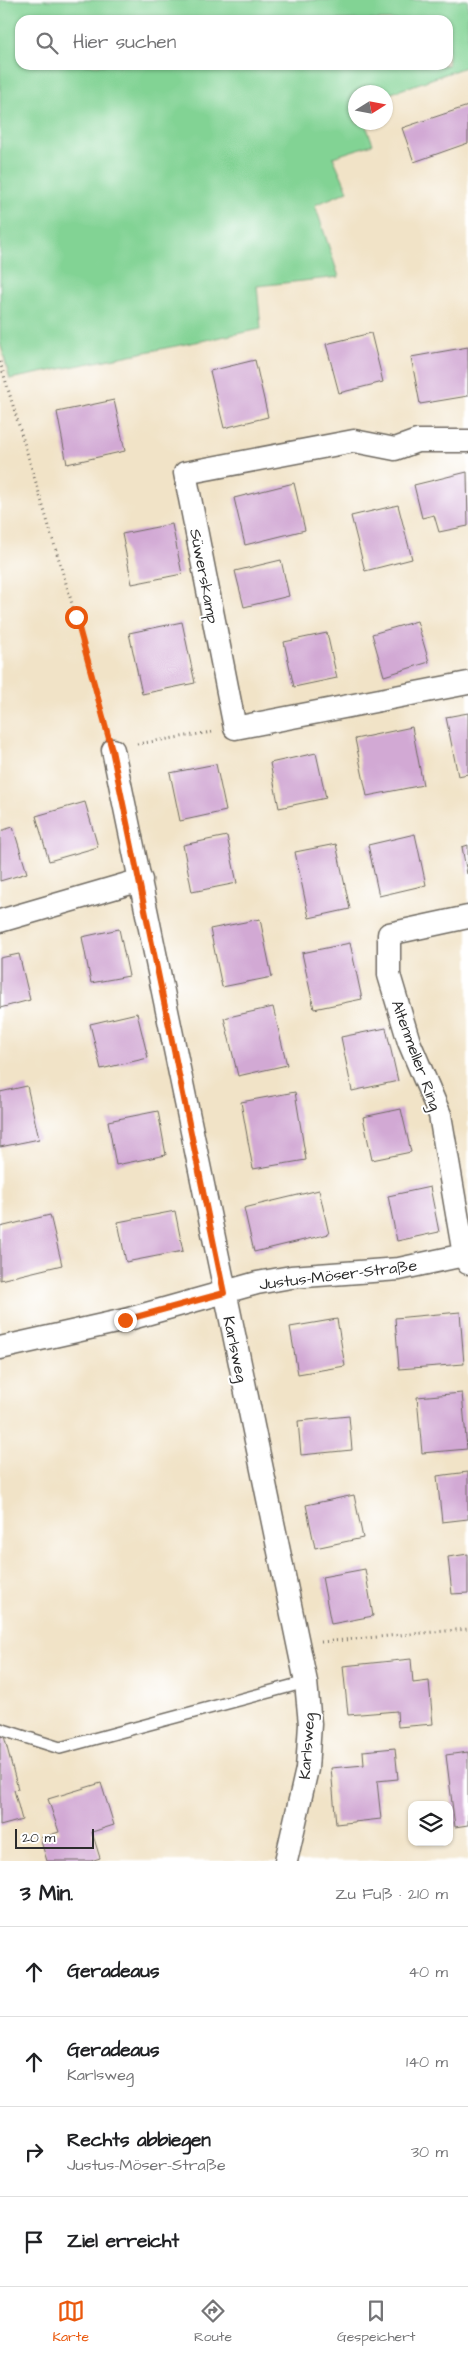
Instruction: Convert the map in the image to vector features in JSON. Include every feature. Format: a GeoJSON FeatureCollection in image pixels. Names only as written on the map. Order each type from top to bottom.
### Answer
{"type":"FeatureCollection","features":[{"type":"Feature","properties":{"kind":"street","name":"Süwerskamp"},"geometry":{"type":"LineString","coordinates":[[235,728],[185,473],[354,441],[395,449],[417,440],[468,441]]}},
{"type":"Feature","properties":{"kind":"street"},"geometry":{"type":"LineString","coordinates":[[235,728],[468,683]]}},
{"type":"Feature","properties":{"kind":"street","name":"Karlsweg"},"geometry":{"type":"LineString","coordinates":[[112,750],[306,1682],[310,1724],[307,1769],[286,1861]]}},
{"type":"Feature","properties":{"kind":"street"},"geometry":{"type":"LineString","coordinates":[[0,921],[140,880]]}},
{"type":"Feature","properties":{"kind":"street","name":"Altenmeller Ring"},"geometry":{"type":"LineString","coordinates":[[466,1259],[440,1115],[409,1042],[389,975],[388,934],[468,917]]}},
{"type":"Feature","properties":{"kind":"street","name":"Justus-Möser-Straße"},"geometry":{"type":"LineString","coordinates":[[0,1348],[125,1320],[257,1283],[290,1277],[398,1269],[466,1259]]}},
{"type":"Feature","properties":{"kind":"lane"},"geometry":{"type":"LineString","coordinates":[[0,1729],[60,1748],[306,1682]]}},
{"type":"Feature","properties":{"kind":"path"},"geometry":{"type":"LineString","coordinates":[[0,362],[76,617],[112,750],[235,728]]}},
{"type":"Feature","properties":{"kind":"path"},"geometry":{"type":"LineString","coordinates":[[298,1644],[468,1630]]}},
{"type":"Feature","properties":{"kind":"green space"},"geometry":{"type":"Polygon","coordinates":[[[0,0],[468,0],[468,66],[393,93],[393,85],[348,85],[348,130],[368,130],[373,144],[333,157],[348,191],[315,205],[339,277],[257,286],[261,329],[10,379],[0,342],[0,0]]]}},
{"type":"Feature","properties":{"kind":"building"},"geometry":{"type":"Polygon","coordinates":[[[468,106],[468,143],[414,162],[402,128],[468,106]]]}},
{"type":"Feature","properties":{"kind":"building"},"geometry":{"type":"Polygon","coordinates":[[[371,333],[383,382],[339,393],[326,344],[371,333]]]}},
{"type":"Feature","properties":{"kind":"building"},"geometry":{"type":"Polygon","coordinates":[[[468,347],[468,396],[420,404],[411,357],[468,347]]]}},
{"type":"Feature","properties":{"kind":"building"},"geometry":{"type":"Polygon","coordinates":[[[255,360],[268,417],[224,428],[210,371],[255,360]]]}},
{"type":"Feature","properties":{"kind":"building"},"geometry":{"type":"Polygon","coordinates":[[[114,400],[125,451],[67,464],[57,412],[114,400]]]}},
{"type":"Feature","properties":{"kind":"building"},"geometry":{"type":"Polygon","coordinates":[[[467,472],[468,526],[439,532],[434,515],[422,518],[414,485],[467,472]]]}},
{"type":"Feature","properties":{"kind":"building"},"geometry":{"type":"Polygon","coordinates":[[[294,483],[305,530],[245,545],[234,498],[294,483]]]}},
{"type":"Feature","properties":{"kind":"building"},"geometry":{"type":"Polygon","coordinates":[[[398,505],[412,559],[365,571],[351,516],[398,505]]]}},
{"type":"Feature","properties":{"kind":"building"},"geometry":{"type":"Polygon","coordinates":[[[172,524],[182,574],[132,584],[122,534],[172,524]]]}},
{"type":"Feature","properties":{"kind":"building"},"geometry":{"type":"Polygon","coordinates":[[[281,560],[289,596],[244,607],[235,571],[281,560]]]}},
{"type":"Feature","properties":{"kind":"building"},"geometry":{"type":"Polygon","coordinates":[[[417,621],[429,662],[384,676],[372,634],[417,621]]]}},
{"type":"Feature","properties":{"kind":"building"},"geometry":{"type":"Polygon","coordinates":[[[182,622],[195,683],[142,694],[129,633],[182,622]]]}},
{"type":"Feature","properties":{"kind":"building"},"geometry":{"type":"Polygon","coordinates":[[[327,633],[337,678],[294,687],[284,642],[327,633]]]}},
{"type":"Feature","properties":{"kind":"building"},"geometry":{"type":"Polygon","coordinates":[[[468,713],[468,774],[458,776],[446,717],[468,713]]]}},
{"type":"Feature","properties":{"kind":"building"},"geometry":{"type":"Polygon","coordinates":[[[412,727],[423,785],[367,796],[355,739],[412,727]]]}},
{"type":"Feature","properties":{"kind":"building"},"geometry":{"type":"Polygon","coordinates":[[[316,753],[326,798],[279,808],[270,763],[316,753]]]}},
{"type":"Feature","properties":{"kind":"building"},"geometry":{"type":"Polygon","coordinates":[[[216,764],[226,811],[180,821],[170,773],[216,764]]]}},
{"type":"Feature","properties":{"kind":"building"},"geometry":{"type":"Polygon","coordinates":[[[85,802],[98,847],[49,861],[36,816],[85,802]]]}},
{"type":"Feature","properties":{"kind":"building"},"geometry":{"type":"Polygon","coordinates":[[[13,827],[27,873],[0,881],[0,831],[13,827]]]}},
{"type":"Feature","properties":{"kind":"building"},"geometry":{"type":"Polygon","coordinates":[[[415,834],[426,885],[379,896],[368,845],[415,834]]]}},
{"type":"Feature","properties":{"kind":"building"},"geometry":{"type":"Polygon","coordinates":[[[227,836],[237,883],[192,892],[183,845],[227,836]]]}},
{"type":"Feature","properties":{"kind":"building"},"geometry":{"type":"Polygon","coordinates":[[[336,844],[350,909],[309,918],[295,852],[336,844]]]}},
{"type":"Feature","properties":{"kind":"building"},"geometry":{"type":"Polygon","coordinates":[[[468,845],[468,873],[467,874],[462,847],[468,845]]]}},
{"type":"Feature","properties":{"kind":"building"},"geometry":{"type":"Polygon","coordinates":[[[260,919],[272,977],[222,987],[210,929],[260,919]]]}},
{"type":"Feature","properties":{"kind":"building"},"geometry":{"type":"Polygon","coordinates":[[[119,929],[129,976],[91,983],[82,937],[119,929]]]}},
{"type":"Feature","properties":{"kind":"building"},"geometry":{"type":"Polygon","coordinates":[[[350,943],[362,999],[314,1009],[302,953],[350,943]]]}},
{"type":"Feature","properties":{"kind":"building"},"geometry":{"type":"Polygon","coordinates":[[[19,954],[30,1000],[0,1008],[0,958],[19,954]]]}},
{"type":"Feature","properties":{"kind":"building"},"geometry":{"type":"Polygon","coordinates":[[[273,1007],[287,1065],[238,1076],[224,1018],[273,1007]]]}},
{"type":"Feature","properties":{"kind":"building"},"geometry":{"type":"Polygon","coordinates":[[[137,1013],[148,1058],[101,1069],[90,1024],[137,1013]]]}},
{"type":"Feature","properties":{"kind":"building"},"geometry":{"type":"Polygon","coordinates":[[[386,1028],[398,1081],[352,1091],[341,1037],[386,1028]]]}},
{"type":"Feature","properties":{"kind":"building"},"geometry":{"type":"Polygon","coordinates":[[[27,1086],[39,1139],[0,1147],[0,1092],[27,1086]]]}},
{"type":"Feature","properties":{"kind":"building"},"geometry":{"type":"Polygon","coordinates":[[[295,1092],[306,1160],[253,1169],[241,1102],[295,1092]]]}},
{"type":"Feature","properties":{"kind":"building"},"geometry":{"type":"Polygon","coordinates":[[[401,1109],[411,1152],[372,1160],[363,1117],[401,1109]]]}},
{"type":"Feature","properties":{"kind":"building"},"geometry":{"type":"Polygon","coordinates":[[[158,1111],[166,1155],[116,1165],[108,1121],[158,1111]]]}},
{"type":"Feature","properties":{"kind":"building"},"geometry":{"type":"Polygon","coordinates":[[[430,1187],[439,1232],[397,1241],[388,1196],[430,1187]]]}},
{"type":"Feature","properties":{"kind":"building"},"geometry":{"type":"Polygon","coordinates":[[[319,1190],[329,1234],[254,1252],[244,1208],[319,1190]]]}},
{"type":"Feature","properties":{"kind":"building"},"geometry":{"type":"Polygon","coordinates":[[[175,1211],[183,1251],[126,1262],[118,1222],[175,1211]]]}},
{"type":"Feature","properties":{"kind":"building"},"geometry":{"type":"Polygon","coordinates":[[[50,1215],[62,1265],[0,1280],[0,1227],[50,1215]]]}},
{"type":"Feature","properties":{"kind":"building"},"geometry":{"type":"Polygon","coordinates":[[[460,1312],[464,1364],[399,1369],[395,1318],[460,1312]]]}},
{"type":"Feature","properties":{"kind":"building"},"geometry":{"type":"Polygon","coordinates":[[[337,1319],[345,1366],[298,1374],[290,1327],[337,1319]]]}},
{"type":"Feature","properties":{"kind":"building"},"geometry":{"type":"Polygon","coordinates":[[[462,1393],[467,1449],[422,1453],[417,1397],[462,1393]]]}},
{"type":"Feature","properties":{"kind":"building"},"geometry":{"type":"Polygon","coordinates":[[[349,1416],[352,1450],[301,1455],[298,1421],[349,1416]]]}},
{"type":"Feature","properties":{"kind":"building"},"geometry":{"type":"Polygon","coordinates":[[[468,1472],[468,1519],[442,1522],[437,1476],[468,1472]]]}},
{"type":"Feature","properties":{"kind":"building"},"geometry":{"type":"Polygon","coordinates":[[[354,1495],[363,1538],[315,1548],[306,1505],[354,1495]]]}},
{"type":"Feature","properties":{"kind":"building"},"geometry":{"type":"Polygon","coordinates":[[[468,1554],[468,1593],[452,1594],[448,1557],[468,1554]]]}},
{"type":"Feature","properties":{"kind":"building"},"geometry":{"type":"Polygon","coordinates":[[[365,1569],[373,1616],[331,1624],[322,1577],[365,1569]]]}},
{"type":"Feature","properties":{"kind":"building"},"geometry":{"type":"Polygon","coordinates":[[[411,1659],[413,1683],[429,1681],[433,1724],[398,1727],[397,1711],[348,1715],[343,1666],[411,1659]]]}},
{"type":"Feature","properties":{"kind":"building"},"geometry":{"type":"Polygon","coordinates":[[[4,1736],[18,1789],[14,1790],[22,1820],[0,1826],[0,1737],[4,1736]]]}},
{"type":"Feature","properties":{"kind":"building"},"geometry":{"type":"Polygon","coordinates":[[[395,1748],[398,1779],[377,1781],[381,1819],[336,1824],[331,1768],[364,1765],[363,1751],[395,1748]]]}},
{"type":"Feature","properties":{"kind":"building"},"geometry":{"type":"Polygon","coordinates":[[[468,1752],[468,1825],[455,1827],[446,1755],[468,1752]]]}},
{"type":"Feature","properties":{"kind":"building"},"geometry":{"type":"Polygon","coordinates":[[[101,1783],[114,1825],[92,1832],[100,1858],[91,1861],[47,1861],[40,1838],[59,1832],[48,1799],[101,1783]]]}},
{"type":"Feature","properties":{"kind":"route"},"geometry":{"type":"LineString","coordinates":[[76,617],[112,750],[224,1293],[125,1320]]}}]}
